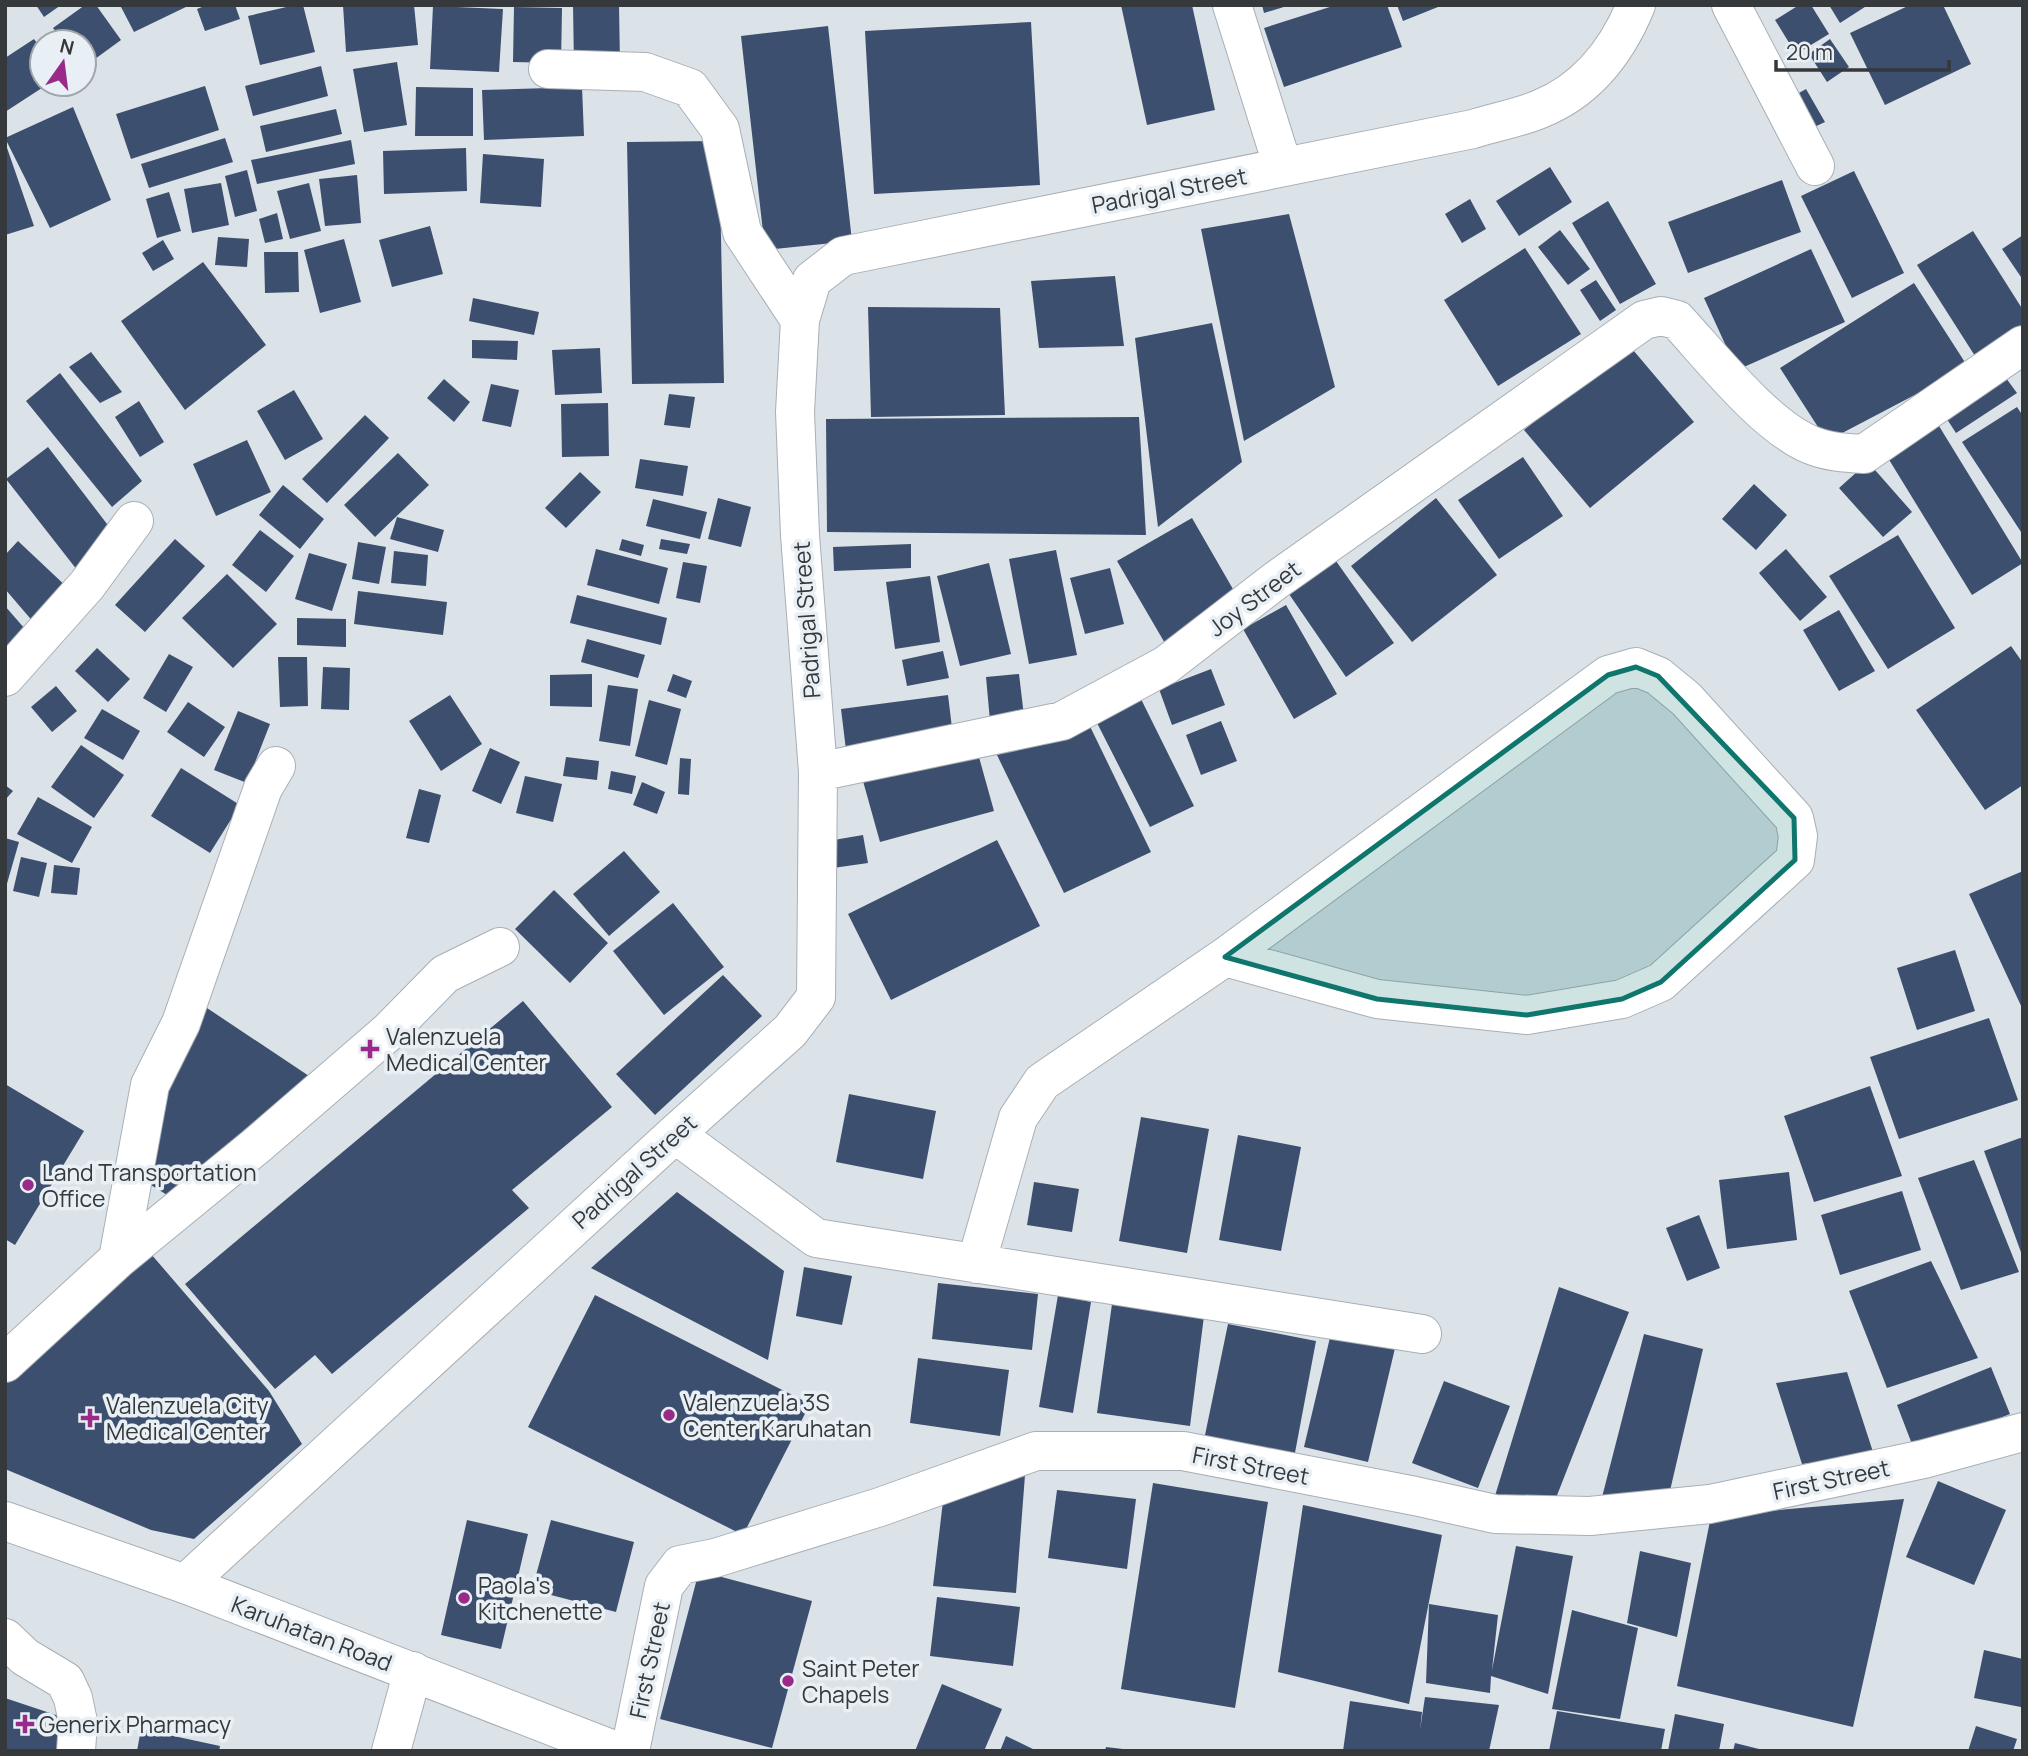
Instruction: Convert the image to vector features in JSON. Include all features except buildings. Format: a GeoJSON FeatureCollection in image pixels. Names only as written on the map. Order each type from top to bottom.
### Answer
{"type":"FeatureCollection","features":[{"type":"Feature","properties":{"kind":"street"},"geometry":{"type":"LineString","coordinates":[[1232,5],[1283,167]]}},
{"type":"Feature","properties":{"kind":"street","name":"Padrigal Street"},"geometry":{"type":"LineString","coordinates":[[185,1584],[790,1031],[816,997],[818,772],[800,535],[795,412],[800,320],[812,280],[843,256],[1473,129],[1541,109],[1584,84],[1623,35],[1636,5]]}},
{"type":"Feature","properties":{"kind":"street"},"geometry":{"type":"LineString","coordinates":[[1731,5],[1815,166]]}},
{"type":"Feature","properties":{"kind":"street"},"geometry":{"type":"LineString","coordinates":[[548,68],[645,72],[690,88],[720,129],[742,232],[800,320]]}},
{"type":"Feature","properties":{"kind":"street","name":"Joy Street"},"geometry":{"type":"LineString","coordinates":[[818,772],[1062,721],[1166,665],[1275,581],[1644,320],[1661,316],[1677,320],[1768,417],[1809,444],[1834,452],[1864,454],[2023,345]]}},
{"type":"Feature","properties":{"kind":"street"},"geometry":{"type":"LineString","coordinates":[[5,677],[87,585],[134,521]]}},
{"type":"Feature","properties":{"kind":"street"},"geometry":{"type":"LineString","coordinates":[[976,1264],[1017,1118],[1042,1082],[1225,957],[1608,675],[1636,667],[1658,676],[1686,699],[1794,818],[1798,836],[1795,860],[1661,982],[1622,999],[1527,1015],[1377,999],[1225,957]]}},
{"type":"Feature","properties":{"kind":"street"},"geometry":{"type":"LineString","coordinates":[[118,1259],[150,1085],[181,1023],[263,788],[276,766]]}},
{"type":"Feature","properties":{"kind":"street"},"geometry":{"type":"LineString","coordinates":[[5,1363],[118,1259],[256,1146],[388,1032],[446,974],[500,947]]}},
{"type":"Feature","properties":{"kind":"street"},"geometry":{"type":"LineString","coordinates":[[675,1134],[816,1238],[1422,1334]]}},
{"type":"Feature","properties":{"kind":"street","name":"First Street"},"geometry":{"type":"LineString","coordinates":[[630,1751],[664,1586],[680,1565],[715,1558],[880,1507],[1036,1451],[1183,1451],[1495,1514],[1590,1516],[1710,1504],[1924,1459],[2023,1432]]}},
{"type":"Feature","properties":{"kind":"street","name":"Karuhatan Road"},"geometry":{"type":"LineString","coordinates":[[5,1521],[185,1584],[617,1751]]}},
{"type":"Feature","properties":{"kind":"street"},"geometry":{"type":"LineString","coordinates":[[5,1638],[25,1657],[65,1681],[73,1698],[78,1723],[76,1751]]}},
{"type":"Feature","properties":{"kind":"street"},"geometry":{"type":"LineString","coordinates":[[391,1751],[413,1671]]}},
{"type":"Feature","properties":{"kind":"highlighted area"},"geometry":{"type":"Polygon","coordinates":[[[1636,667],[1658,676],[1794,818],[1795,860],[1661,982],[1622,999],[1527,1015],[1377,999],[1225,957],[1608,675],[1636,667]]]}},
{"type":"Feature","properties":{"kind":"place","name":"Valenzuela Medical Center"},"geometry":{"type":"Point","coordinates":[370,1049]}},
{"type":"Feature","properties":{"kind":"place","name":"Land Transportation Office"},"geometry":{"type":"Point","coordinates":[28,1185]}},
{"type":"Feature","properties":{"kind":"place","name":"Valenzuela 3S Center Karuhatan"},"geometry":{"type":"Point","coordinates":[669,1415]}},
{"type":"Feature","properties":{"kind":"place","name":"Valenzuela City Medical Center"},"geometry":{"type":"Point","coordinates":[90,1418]}},
{"type":"Feature","properties":{"kind":"place","name":"Paola's Kitchenette"},"geometry":{"type":"Point","coordinates":[464,1598]}},
{"type":"Feature","properties":{"kind":"place","name":"Saint Peter Chapels"},"geometry":{"type":"Point","coordinates":[788,1681]}},
{"type":"Feature","properties":{"kind":"place","name":"Generix Pharmacy"},"geometry":{"type":"Point","coordinates":[25,1724]}}]}
